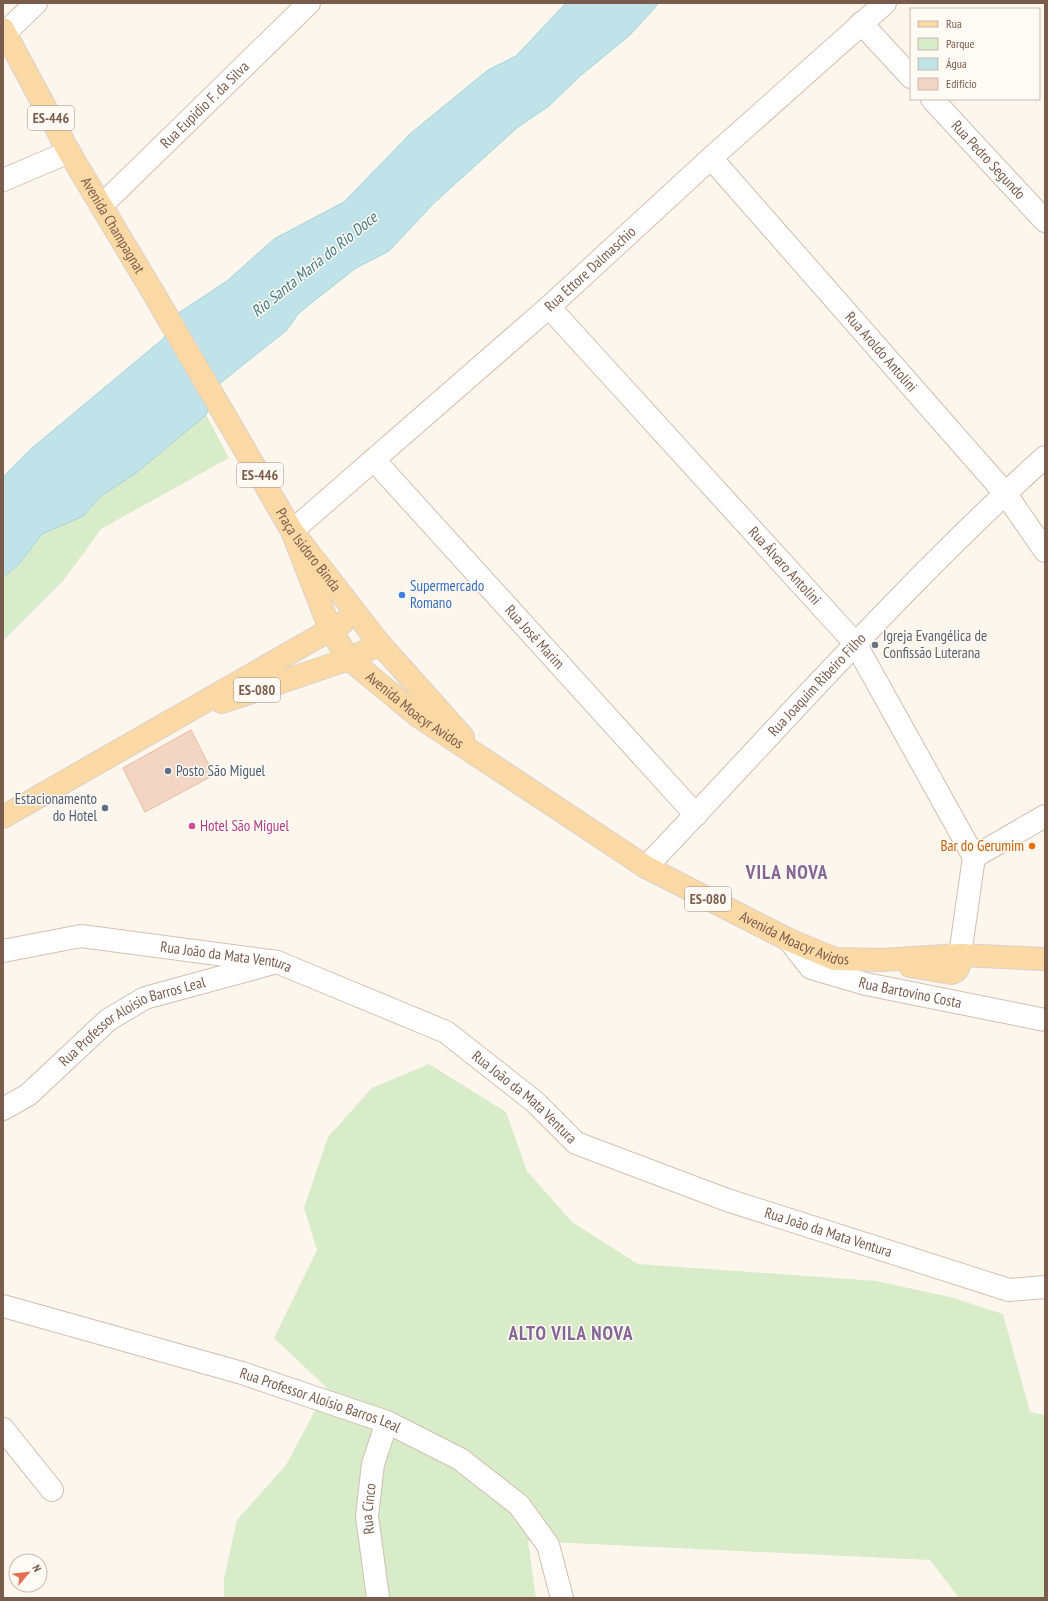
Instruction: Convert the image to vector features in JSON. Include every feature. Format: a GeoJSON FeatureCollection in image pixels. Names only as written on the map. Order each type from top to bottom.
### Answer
{"type":"FeatureCollection","features":[{"type":"Feature","properties":{"kind":"main road","name":"Avenida Champagnat"},"geometry":{"type":"LineString","coordinates":[[4,31],[69,152],[227,419]]}},
{"type":"Feature","properties":{"kind":"main road","name":"Praça Isidoro Binda"},"geometry":{"type":"LineString","coordinates":[[227,419],[292,531],[380,644]]}},
{"type":"Feature","properties":{"kind":"main road","name":"ES-446"},"geometry":{"type":"LineString","coordinates":[[292,531],[330,629]]}},
{"type":"Feature","properties":{"kind":"main road"},"geometry":{"type":"LineString","coordinates":[[358,615],[330,629],[349,659],[380,644]]}},
{"type":"Feature","properties":{"kind":"main road","name":"ES-080"},"geometry":{"type":"LineString","coordinates":[[3,817],[330,629]]}},
{"type":"Feature","properties":{"kind":"main road","name":"Avenida Moacyr Avidos"},"geometry":{"type":"LineString","coordinates":[[380,644],[482,759]]}},
{"type":"Feature","properties":{"kind":"main road","name":"ES-080"},"geometry":{"type":"LineString","coordinates":[[166,722],[349,659]]}},
{"type":"Feature","properties":{"kind":"main road","name":"Avenida Moacyr Avidos"},"geometry":{"type":"LineString","coordinates":[[349,659],[418,716],[646,867],[789,940],[835,959],[882,960],[960,955]]}},
{"type":"Feature","properties":{"kind":"main road","name":"ES-080"},"geometry":{"type":"LineString","coordinates":[[960,955],[1045,959]]}},
{"type":"Feature","properties":{"kind":"street"},"geometry":{"type":"LineString","coordinates":[[4,31],[36,3]]}},
{"type":"Feature","properties":{"kind":"street","name":"Rua Eupidio F. da Silva"},"geometry":{"type":"LineString","coordinates":[[101,206],[309,3]]}},
{"type":"Feature","properties":{"kind":"street","name":"Rua Ettore Dalmaschio"},"geometry":{"type":"LineString","coordinates":[[292,531],[549,307],[711,158],[885,3]]}},
{"type":"Feature","properties":{"kind":"street"},"geometry":{"type":"LineString","coordinates":[[861,24],[910,76]]}},
{"type":"Feature","properties":{"kind":"street","name":"Rua Pedro Segundo"},"geometry":{"type":"LineString","coordinates":[[933,100],[1045,221]]}},
{"type":"Feature","properties":{"kind":"street"},"geometry":{"type":"LineString","coordinates":[[3,180],[69,152]]}},
{"type":"Feature","properties":{"kind":"street","name":"Rua Aroldo Antolini"},"geometry":{"type":"LineString","coordinates":[[711,158],[1005,493],[1045,551]]}},
{"type":"Feature","properties":{"kind":"street","name":"Rua Álvaro Antolini"},"geometry":{"type":"LineString","coordinates":[[549,307],[855,643],[974,857]]}},
{"type":"Feature","properties":{"kind":"street","name":"Rua Joaquim Ribeiro Filho"},"geometry":{"type":"LineString","coordinates":[[646,867],[855,643],[1005,493],[1045,458]]}},
{"type":"Feature","properties":{"kind":"street","name":"Rua José Marim"},"geometry":{"type":"LineString","coordinates":[[374,460],[696,815]]}},
{"type":"Feature","properties":{"kind":"street"},"geometry":{"type":"LineString","coordinates":[[960,955],[974,857],[1045,816]]}},
{"type":"Feature","properties":{"kind":"street","name":"Rua João da Mata Ventura"},"geometry":{"type":"LineString","coordinates":[[3,951],[80,936],[277,962],[446,1032],[535,1102],[576,1143],[727,1200],[1009,1290],[1045,1286]]}},
{"type":"Feature","properties":{"kind":"street","name":"Rua Bartovino Costa"},"geometry":{"type":"LineString","coordinates":[[789,940],[811,968],[866,984],[1045,1020]]}},
{"type":"Feature","properties":{"kind":"street","name":"Rua Professor Aloísio Barros Leal"},"geometry":{"type":"LineString","coordinates":[[3,1109],[28,1095],[108,1020],[145,998],[277,962]]}},
{"type":"Feature","properties":{"kind":"street","name":"Rua Professor Aloísio Barros Leal"},"geometry":{"type":"LineString","coordinates":[[3,1306],[242,1373],[387,1422],[460,1459],[519,1506],[548,1545],[562,1598]]}},
{"type":"Feature","properties":{"kind":"street","name":"Rua Cinco"},"geometry":{"type":"LineString","coordinates":[[378,1598],[367,1516],[372,1464],[387,1422]]}},
{"type":"Feature","properties":{"kind":"street"},"geometry":{"type":"LineString","coordinates":[[3,1429],[52,1490]]}},
{"type":"Feature","properties":{"kind":"green space"},"geometry":{"type":"Polygon","coordinates":[[[206,415],[229,458],[101,529],[63,581],[3,641],[3,577],[18,565],[42,534],[83,516],[101,496],[136,473],[206,415]]]}},
{"type":"Feature","properties":{"kind":"green space"},"geometry":{"type":"Polygon","coordinates":[[[429,1064],[506,1112],[527,1171],[572,1222],[638,1264],[876,1281],[950,1297],[1003,1314],[1030,1412],[1045,1415],[1045,1598],[959,1598],[930,1560],[528,1541],[536,1598],[224,1598],[224,1579],[237,1520],[286,1465],[327,1388],[274,1338],[317,1250],[304,1208],[328,1137],[372,1088],[429,1064]]]}},
{"type":"Feature","properties":{"kind":"water","name":"Rio Santa Maria do Rio Doce"},"geometry":{"type":"Polygon","coordinates":[[[566,3],[659,3],[630,35],[580,76],[549,106],[518,127],[434,203],[389,251],[356,268],[315,300],[298,314],[287,330],[219,384],[206,415],[136,473],[101,496],[83,516],[42,534],[18,565],[3,577],[3,477],[32,448],[164,338],[177,314],[227,281],[274,239],[344,202],[411,133],[488,70],[516,56],[566,3]]]}},
{"type":"Feature","properties":{"kind":"building","name":"Posto São Miguel"},"geometry":{"type":"Polygon","coordinates":[[[191,730],[214,775],[145,812],[123,768],[191,730]]]}},
{"type":"Feature","properties":{"kind":"place","name":"Supermercado Romano"},"geometry":{"type":"Point","coordinates":[402,595]}},
{"type":"Feature","properties":{"kind":"place","name":"Igreja Evangélica de Confissão Luterana"},"geometry":{"type":"Point","coordinates":[875,645]}},
{"type":"Feature","properties":{"kind":"place","name":"Posto São Miguel"},"geometry":{"type":"Point","coordinates":[168,771]}},
{"type":"Feature","properties":{"kind":"place","name":"Estacionamento do Hotel"},"geometry":{"type":"Point","coordinates":[105,808]}},
{"type":"Feature","properties":{"kind":"place","name":"Hotel São Miguel"},"geometry":{"type":"Point","coordinates":[192,826]}},
{"type":"Feature","properties":{"kind":"place","name":"Bar do Gerumim"},"geometry":{"type":"Point","coordinates":[1032,846]}},
{"type":"Feature","properties":{"kind":"district","name":"VILA NOVA"},"geometry":{"type":"Point","coordinates":[787,872]}},
{"type":"Feature","properties":{"kind":"district","name":"ALTO VILA NOVA"},"geometry":{"type":"Point","coordinates":[571,1333]}}]}
